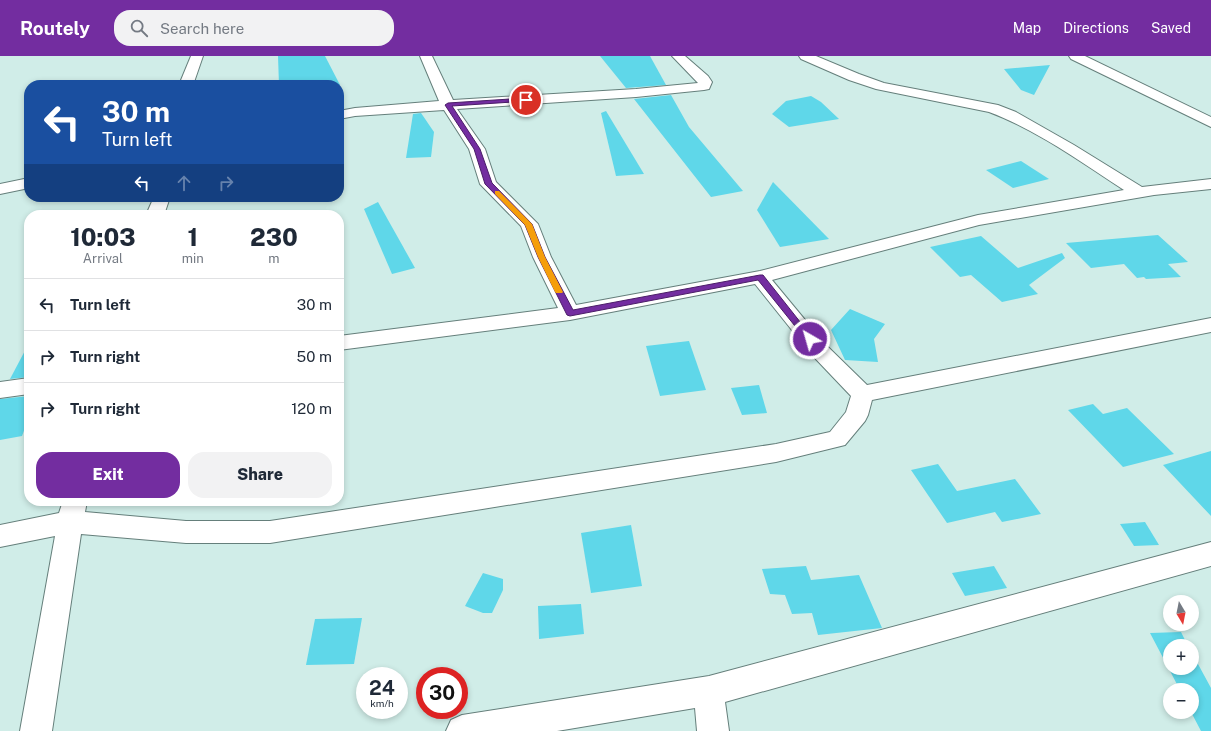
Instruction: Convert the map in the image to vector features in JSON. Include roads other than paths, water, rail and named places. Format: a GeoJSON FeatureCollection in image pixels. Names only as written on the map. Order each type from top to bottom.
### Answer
{"type":"FeatureCollection","features":[{"type":"Feature","properties":{"kind":"street"},"geometry":{"type":"LineString","coordinates":[[188,80],[197,56]]}},
{"type":"Feature","properties":{"kind":"street"},"geometry":{"type":"LineString","coordinates":[[426,56],[448,105],[477,149],[488,184],[529,224],[542,257],[570,313]]}},
{"type":"Feature","properties":{"kind":"street"},"geometry":{"type":"LineString","coordinates":[[344,114],[448,105],[636,93],[704,86],[705,82],[703,79],[678,56]]}},
{"type":"Feature","properties":{"kind":"street"},"geometry":{"type":"LineString","coordinates":[[805,56],[854,77],[881,86],[993,108],[1011,115],[1068,148],[1140,193]]}},
{"type":"Feature","properties":{"kind":"street"},"geometry":{"type":"LineString","coordinates":[[1075,56],[1211,123]]}},
{"type":"Feature","properties":{"kind":"street"},"geometry":{"type":"LineString","coordinates":[[0,189],[24,183]]}},
{"type":"Feature","properties":{"kind":"street"},"geometry":{"type":"LineString","coordinates":[[344,342],[570,313],[760,277],[978,220],[1140,193],[1211,184]]}},
{"type":"Feature","properties":{"kind":"street"},"geometry":{"type":"LineString","coordinates":[[760,277],[818,350],[862,394]]}},
{"type":"Feature","properties":{"kind":"street"},"geometry":{"type":"LineString","coordinates":[[862,394],[1211,325]]}},
{"type":"Feature","properties":{"kind":"street"},"geometry":{"type":"LineString","coordinates":[[0,390],[24,387]]}},
{"type":"Feature","properties":{"kind":"street"},"geometry":{"type":"LineString","coordinates":[[0,536],[73,511],[186,532],[270,532],[752,457],[837,439],[857,415],[862,394]]}},
{"type":"Feature","properties":{"kind":"street"},"geometry":{"type":"LineString","coordinates":[[36,731],[73,511]]}},
{"type":"Feature","properties":{"kind":"street"},"geometry":{"type":"LineString","coordinates":[[462,731],[709,691],[1211,554]]}},
{"type":"Feature","properties":{"kind":"street"},"geometry":{"type":"LineString","coordinates":[[709,691],[713,731]]}}]}
